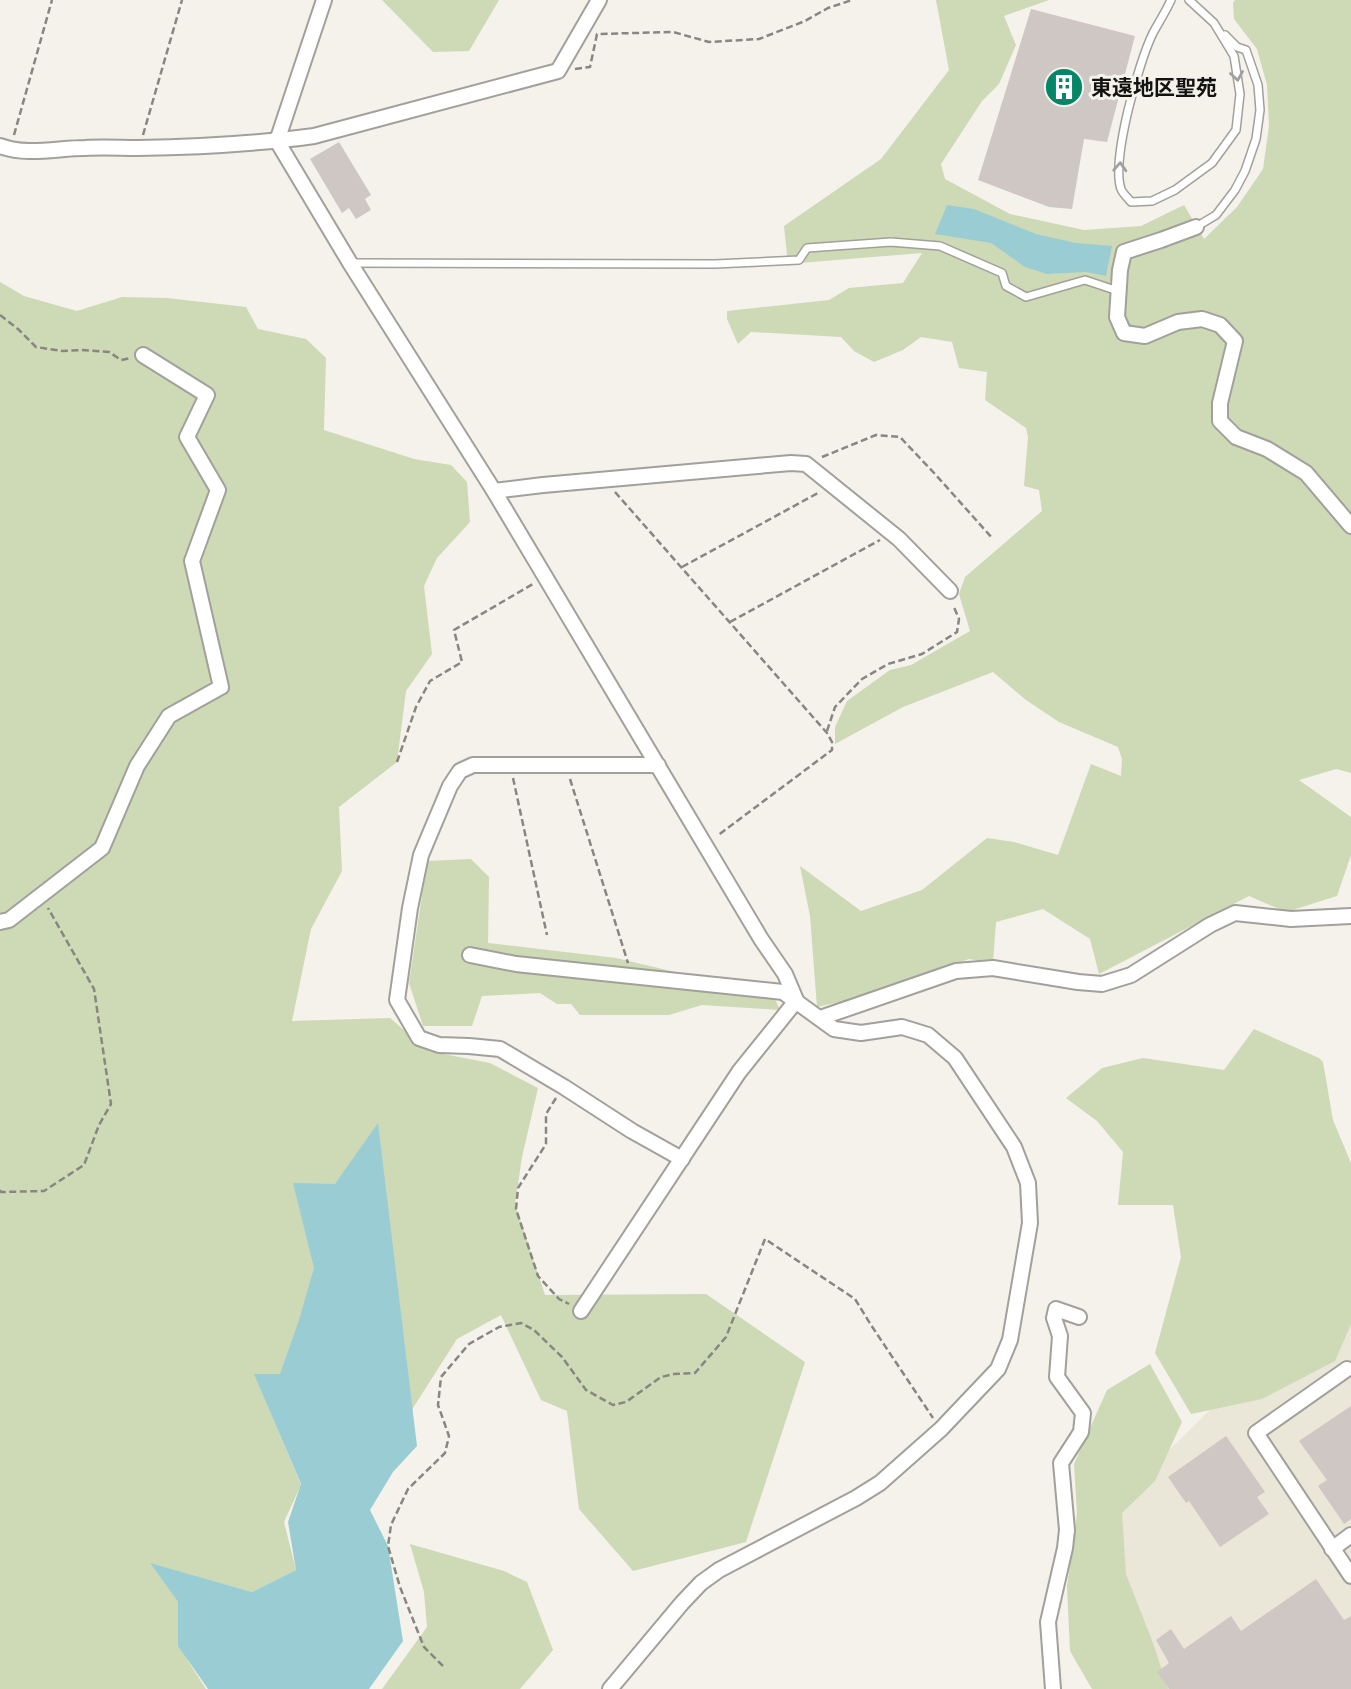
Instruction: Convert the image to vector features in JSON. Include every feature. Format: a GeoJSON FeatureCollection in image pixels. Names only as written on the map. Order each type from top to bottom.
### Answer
{"type":"FeatureCollection","features":[{"type":"Feature","properties":{"kind":"street"},"geometry":{"type":"LineString","coordinates":[[324,0],[277,141],[350,263],[494,491],[761,939],[785,974],[796,1001]]}},
{"type":"Feature","properties":{"kind":"street"},"geometry":{"type":"LineString","coordinates":[[5,148],[139,148],[277,141],[314,136],[558,71],[599,0]]}},
{"type":"Feature","properties":{"kind":"street"},"geometry":{"type":"LineString","coordinates":[[1196,227],[1124,252],[1117,317],[1124,333],[1144,336],[1178,322],[1202,319],[1220,325],[1235,341],[1220,403],[1220,421],[1236,438],[1267,449],[1306,472],[1351,526]]}},
{"type":"Feature","properties":{"kind":"street"},"geometry":{"type":"LineString","coordinates":[[0,922],[9,920],[103,848],[137,766],[169,716],[221,687],[192,561],[218,490],[187,437],[206,395],[143,355]]}},
{"type":"Feature","properties":{"kind":"street"},"geometry":{"type":"LineString","coordinates":[[494,491],[603,479],[791,463],[806,464],[892,534],[950,591]]}},
{"type":"Feature","properties":{"kind":"street"},"geometry":{"type":"LineString","coordinates":[[658,765],[472,765],[460,771],[450,786],[421,855],[410,908],[397,1000],[419,1038],[439,1045],[500,1049],[682,1159]]}},
{"type":"Feature","properties":{"kind":"street"},"geometry":{"type":"LineString","coordinates":[[820,1018],[956,971],[993,968],[1102,984],[1131,975],[1210,925],[1235,913],[1291,919],[1351,916]]}},
{"type":"Feature","properties":{"kind":"street"},"geometry":{"type":"LineString","coordinates":[[470,955],[516,964],[783,992],[834,1029],[861,1033],[902,1027],[928,1035],[954,1058],[975,1087],[1014,1147],[1028,1183],[1030,1223],[1010,1340],[998,1369],[941,1429],[880,1483],[719,1570],[701,1583],[610,1689]]}},
{"type":"Feature","properties":{"kind":"street"},"geometry":{"type":"LineString","coordinates":[[581,1311],[739,1072],[796,1001]]}},
{"type":"Feature","properties":{"kind":"street"},"geometry":{"type":"LineString","coordinates":[[1053,1689],[1048,1622],[1067,1530],[1061,1463],[1081,1432],[1083,1413],[1056,1377],[1060,1336],[1054,1318],[1056,1308],[1079,1317]]}},
{"type":"Feature","properties":{"kind":"street"},"geometry":{"type":"LineString","coordinates":[[1347,1369],[1256,1433],[1351,1576]]}},
{"type":"Feature","properties":{"kind":"street"},"geometry":{"type":"LineString","coordinates":[[1332,1549],[1351,1535]]}},
{"type":"Feature","properties":{"kind":"lane"},"geometry":{"type":"LineString","coordinates":[[1171,0],[1152,34],[1139,69],[1122,139],[1119,175],[1121,191],[1131,202],[1152,201],[1175,190],[1212,163],[1236,130],[1240,94],[1234,56],[1214,23]]}},
{"type":"Feature","properties":{"kind":"lane"},"geometry":{"type":"LineString","coordinates":[[1189,0],[1237,47],[1246,50],[1258,85],[1260,110],[1256,139],[1235,190],[1216,215],[1196,227]]}},
{"type":"Feature","properties":{"kind":"lane"},"geometry":{"type":"LineString","coordinates":[[350,263],[715,264],[799,260],[807,248],[891,242],[940,246],[1002,273],[1006,286],[1026,298],[1085,280],[1118,292]]}},
{"type":"Feature","properties":{"kind":"path"},"geometry":{"type":"LineString","coordinates":[[5,148],[52,0]]}},
{"type":"Feature","properties":{"kind":"path"},"geometry":{"type":"LineString","coordinates":[[139,148],[182,0]]}},
{"type":"Feature","properties":{"kind":"path"},"geometry":{"type":"LineString","coordinates":[[558,71],[590,67],[597,34],[673,32],[709,42],[759,39],[852,0]]}},
{"type":"Feature","properties":{"kind":"path"},"geometry":{"type":"LineString","coordinates":[[0,314],[36,347],[62,351],[109,352],[121,360],[143,355]]}},
{"type":"Feature","properties":{"kind":"path"},"geometry":{"type":"LineString","coordinates":[[806,464],[876,435],[900,437],[993,539]]}},
{"type":"Feature","properties":{"kind":"path"},"geometry":{"type":"LineString","coordinates":[[603,479],[827,733],[832,742],[832,750],[705,844]]}},
{"type":"Feature","properties":{"kind":"path"},"geometry":{"type":"LineString","coordinates":[[682,567],[833,485]]}},
{"type":"Feature","properties":{"kind":"path"},"geometry":{"type":"LineString","coordinates":[[730,622],[892,534]]}},
{"type":"Feature","properties":{"kind":"path"},"geometry":{"type":"LineString","coordinates":[[397,762],[416,707],[430,681],[462,662],[454,629],[545,577]]}},
{"type":"Feature","properties":{"kind":"path"},"geometry":{"type":"LineString","coordinates":[[827,733],[835,707],[862,679],[888,664],[922,654],[957,632],[959,619],[951,601],[950,591]]}},
{"type":"Feature","properties":{"kind":"path"},"geometry":{"type":"LineString","coordinates":[[510,764],[547,935]]}},
{"type":"Feature","properties":{"kind":"path"},"geometry":{"type":"LineString","coordinates":[[566,766],[633,976]]}},
{"type":"Feature","properties":{"kind":"path"},"geometry":{"type":"LineString","coordinates":[[0,1190],[44,1191],[84,1165],[99,1125],[111,1104],[94,989],[41,895]]}},
{"type":"Feature","properties":{"kind":"path"},"geometry":{"type":"LineString","coordinates":[[564,1087],[546,1114],[546,1144],[518,1188],[516,1209],[538,1276],[559,1299],[581,1311]]}},
{"type":"Feature","properties":{"kind":"path"},"geometry":{"type":"LineString","coordinates":[[443,1666],[424,1647],[400,1587],[388,1546],[391,1525],[408,1489],[445,1453],[449,1436],[439,1405],[441,1377],[469,1344],[499,1327],[521,1323],[534,1330],[562,1357],[586,1390],[612,1405],[626,1402],[661,1377],[695,1373],[726,1337],[765,1239],[855,1299],[941,1429]]}},
{"type":"Feature","properties":{"kind":"shaded area"},"geometry":{"type":"Polygon","coordinates":[[[1351,1321],[1351,1689],[1132,1689],[1104,1514],[1224,1396],[1351,1321]]]}},
{"type":"Feature","properties":{"kind":"green space"},"geometry":{"type":"Polygon","coordinates":[[[382,0],[499,0],[469,51],[433,52],[382,0]]]}},
{"type":"Feature","properties":{"kind":"green space"},"geometry":{"type":"Polygon","coordinates":[[[936,0],[1049,0],[1004,16],[1016,45],[999,84],[982,101],[941,164],[945,179],[1010,214],[1084,230],[1141,226],[1184,205],[1204,239],[1237,207],[1263,169],[1269,126],[1267,85],[1257,49],[1234,19],[1233,3],[1235,0],[1351,0],[1351,773],[1336,769],[1299,780],[1351,817],[1351,855],[1337,896],[1286,912],[1249,896],[1099,974],[1090,939],[1043,909],[996,922],[993,963],[969,959],[878,994],[817,1007],[810,916],[800,866],[861,911],[922,890],[987,838],[1014,842],[1058,855],[1091,764],[1121,776],[1122,759],[1118,747],[1059,722],[1026,700],[993,672],[903,707],[835,744],[835,727],[847,701],[890,670],[911,665],[970,631],[959,594],[965,577],[1042,511],[1039,490],[1024,486],[1028,437],[1026,428],[985,400],[987,372],[959,368],[952,342],[921,337],[903,350],[874,362],[854,351],[841,337],[751,332],[738,344],[727,319],[727,311],[829,300],[849,288],[903,283],[922,253],[788,264],[784,226],[881,159],[949,70],[936,0]]]}},
{"type":"Feature","properties":{"kind":"green space"},"geometry":{"type":"Polygon","coordinates":[[[0,282],[24,296],[77,311],[122,297],[167,298],[246,307],[258,329],[306,339],[326,358],[324,430],[414,459],[451,465],[467,482],[470,522],[437,558],[424,586],[432,654],[406,691],[397,762],[339,807],[342,871],[311,929],[292,1021],[390,1018],[428,1051],[490,1063],[538,1088],[522,1157],[515,1204],[545,1295],[706,1294],[805,1362],[746,1542],[633,1571],[579,1509],[567,1411],[541,1400],[501,1315],[457,1339],[390,1444],[255,1375],[301,1485],[284,1522],[296,1570],[252,1592],[151,1564],[178,1602],[188,1661],[206,1689],[0,1689],[0,282]]]}},
{"type":"Feature","properties":{"kind":"green space"},"geometry":{"type":"Polygon","coordinates":[[[471,859],[489,877],[488,943],[616,958],[773,995],[780,1010],[702,1005],[669,1015],[580,1015],[571,1004],[557,1004],[540,993],[482,996],[472,1026],[423,1026],[409,983],[427,861],[471,859]]]}},
{"type":"Feature","properties":{"kind":"green space"},"geometry":{"type":"Polygon","coordinates":[[[1254,1029],[1323,1062],[1333,1120],[1351,1163],[1351,1324],[1335,1361],[1262,1399],[1191,1414],[1155,1353],[1181,1257],[1173,1205],[1118,1205],[1123,1152],[1097,1121],[1066,1098],[1102,1068],[1143,1058],[1224,1070],[1254,1029]]]}},
{"type":"Feature","properties":{"kind":"green space"},"geometry":{"type":"Polygon","coordinates":[[[1150,1364],[1182,1422],[1155,1481],[1122,1513],[1126,1574],[1168,1689],[1092,1689],[1070,1651],[1067,1587],[1077,1513],[1074,1464],[1107,1390],[1150,1364]]]}},
{"type":"Feature","properties":{"kind":"green space"},"geometry":{"type":"Polygon","coordinates":[[[410,1544],[504,1571],[527,1582],[553,1650],[520,1689],[382,1689],[427,1627],[424,1592],[410,1544]]]}},
{"type":"Feature","properties":{"kind":"water"},"geometry":{"type":"Polygon","coordinates":[[[947,205],[974,209],[1036,234],[1076,243],[1112,246],[1106,276],[1086,272],[1047,274],[1025,267],[991,243],[935,234],[947,205]]]}},
{"type":"Feature","properties":{"kind":"water"},"geometry":{"type":"Polygon","coordinates":[[[378,1123],[417,1446],[393,1472],[370,1510],[388,1546],[403,1641],[369,1689],[208,1689],[178,1646],[178,1602],[150,1563],[252,1592],[296,1570],[288,1522],[301,1484],[254,1374],[280,1374],[314,1268],[293,1183],[335,1184],[378,1123]]]}},
{"type":"Feature","properties":{"kind":"building","name":"東遠地区聖苑"},"geometry":{"type":"Polygon","coordinates":[[[1031,9],[1135,36],[1107,142],[1084,139],[1072,209],[1049,207],[978,180],[1031,9]]]}},
{"type":"Feature","properties":{"kind":"building"},"geometry":{"type":"Polygon","coordinates":[[[339,142],[371,195],[365,199],[371,210],[356,219],[349,208],[342,213],[310,159],[339,142]]]}},
{"type":"Feature","properties":{"kind":"building"},"geometry":{"type":"Polygon","coordinates":[[[1351,1406],[1351,1519],[1344,1524],[1318,1486],[1327,1480],[1299,1441],[1351,1406]]]}},
{"type":"Feature","properties":{"kind":"building"},"geometry":{"type":"Polygon","coordinates":[[[1226,1436],[1265,1492],[1257,1497],[1269,1514],[1220,1547],[1189,1501],[1186,1503],[1168,1477],[1226,1436]]]}},
{"type":"Feature","properties":{"kind":"building"},"geometry":{"type":"Polygon","coordinates":[[[1316,1579],[1344,1620],[1351,1616],[1351,1689],[1169,1689],[1157,1672],[1169,1663],[1156,1640],[1171,1629],[1184,1649],[1231,1616],[1241,1631],[1316,1579]]]}},
{"type":"Feature","properties":{"kind":"place","name":"東遠地区聖苑"},"geometry":{"type":"Point","coordinates":[1064,87]}}]}
